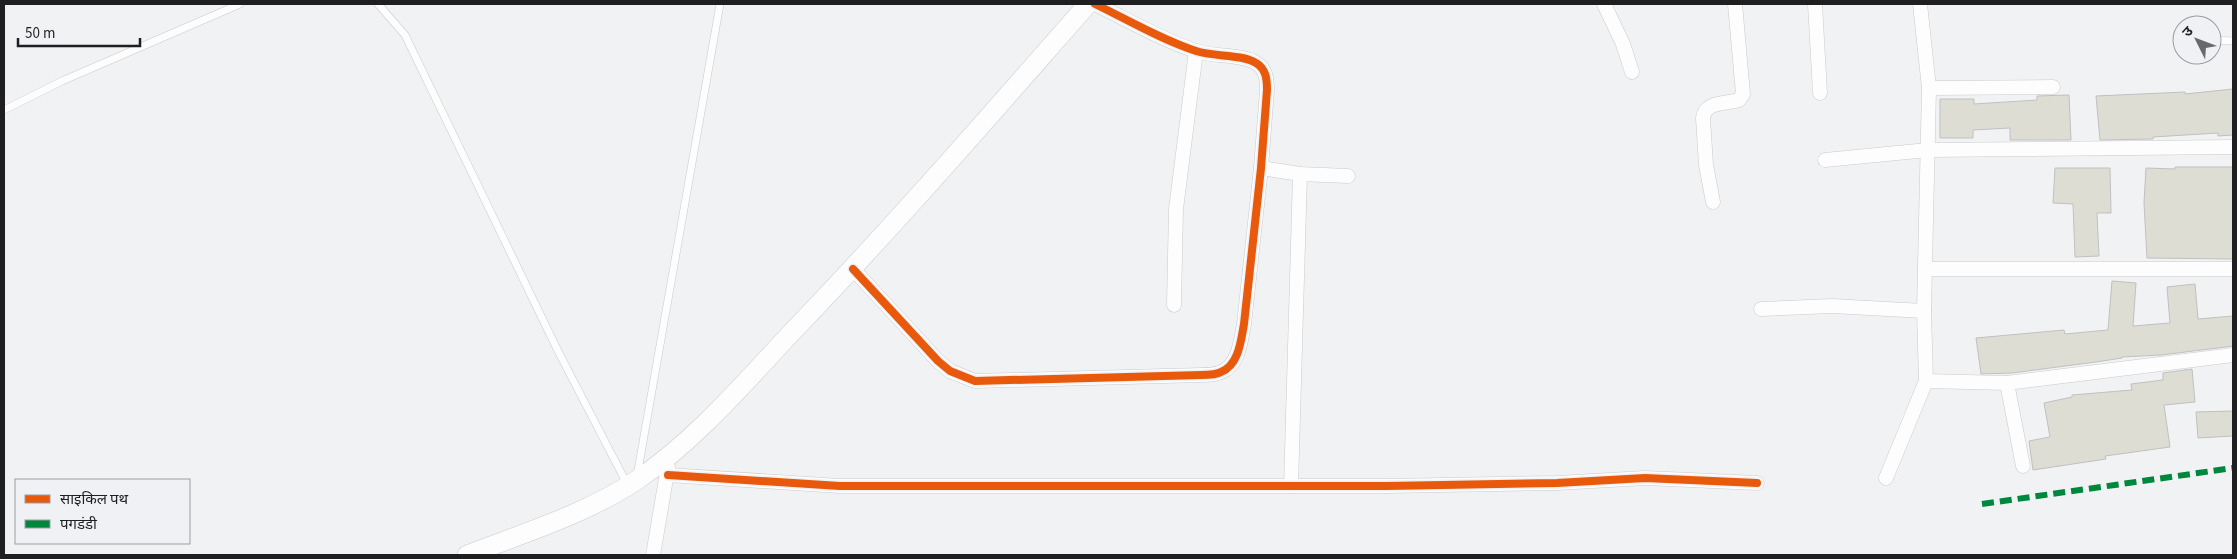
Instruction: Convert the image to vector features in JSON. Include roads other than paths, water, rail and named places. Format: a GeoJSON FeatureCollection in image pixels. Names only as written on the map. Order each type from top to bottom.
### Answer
{"type":"FeatureCollection","features":[{"type":"Feature","properties":{"kind":"main road"},"geometry":{"type":"LineString","coordinates":[[467,555],[586,508],[632,483],[669,456],[732,396],[853,269],[1088,4]]}},
{"type":"Feature","properties":{"kind":"street"},"geometry":{"type":"LineString","coordinates":[[853,269],[938,361],[950,371],[976,381],[1201,375],[1222,372],[1233,362],[1240,347],[1261,168],[1267,90],[1267,78],[1263,67],[1255,62],[1196,51],[1096,4]]}},
{"type":"Feature","properties":{"kind":"street"},"geometry":{"type":"LineString","coordinates":[[1604,4],[1623,44],[1632,72]]}},
{"type":"Feature","properties":{"kind":"street"},"geometry":{"type":"LineString","coordinates":[[1713,202],[1706,165],[1703,112],[1708,107],[1739,100],[1743,94],[1735,4]]}},
{"type":"Feature","properties":{"kind":"street"},"geometry":{"type":"LineString","coordinates":[[1815,4],[1820,93]]}},
{"type":"Feature","properties":{"kind":"street"},"geometry":{"type":"LineString","coordinates":[[1886,478],[1926,381],[1924,311],[1929,88],[1920,4]]}},
{"type":"Feature","properties":{"kind":"street"},"geometry":{"type":"LineString","coordinates":[[1174,305],[1176,209],[1196,51]]}},
{"type":"Feature","properties":{"kind":"street"},"geometry":{"type":"LineString","coordinates":[[1929,88],[2053,87]]}},
{"type":"Feature","properties":{"kind":"street"},"geometry":{"type":"LineString","coordinates":[[1826,160],[1928,150],[2233,147]]}},
{"type":"Feature","properties":{"kind":"street"},"geometry":{"type":"LineString","coordinates":[[1261,168],[1300,174],[1348,176]]}},
{"type":"Feature","properties":{"kind":"street"},"geometry":{"type":"LineString","coordinates":[[1291,486],[1300,174]]}},
{"type":"Feature","properties":{"kind":"street"},"geometry":{"type":"LineString","coordinates":[[1925,269],[2233,269]]}},
{"type":"Feature","properties":{"kind":"street"},"geometry":{"type":"LineString","coordinates":[[1761,309],[1832,306],[1924,311]]}},
{"type":"Feature","properties":{"kind":"street"},"geometry":{"type":"LineString","coordinates":[[1926,381],[2007,383],[2233,355]]}},
{"type":"Feature","properties":{"kind":"street"},"geometry":{"type":"LineString","coordinates":[[2007,383],[2023,466]]}},
{"type":"Feature","properties":{"kind":"street"},"geometry":{"type":"LineString","coordinates":[[653,555],[668,475],[669,456]]}},
{"type":"Feature","properties":{"kind":"street"},"geometry":{"type":"LineString","coordinates":[[668,475],[840,486],[1291,486],[1548,483],[1645,478],[1757,483]]}},
{"type":"Feature","properties":{"kind":"lane"},"geometry":{"type":"LineString","coordinates":[[4,110],[62,81],[240,4]]}},
{"type":"Feature","properties":{"kind":"lane"},"geometry":{"type":"LineString","coordinates":[[378,4],[405,35],[558,350],[632,483]]}},
{"type":"Feature","properties":{"kind":"lane"},"geometry":{"type":"LineString","coordinates":[[632,483],[720,4]]}}]}
